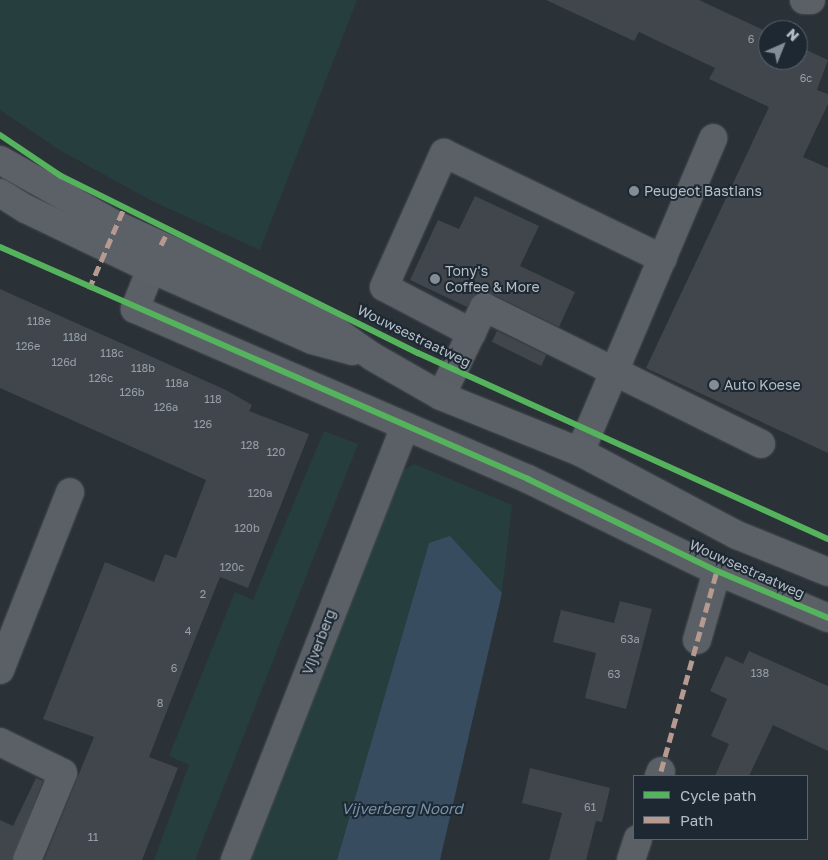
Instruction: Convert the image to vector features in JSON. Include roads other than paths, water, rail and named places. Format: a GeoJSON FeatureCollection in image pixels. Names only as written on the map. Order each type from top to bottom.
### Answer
{"type":"FeatureCollection","features":[{"type":"Feature","properties":{"kind":"main road","name":"Wouwsestraatweg"},"geometry":{"type":"LineString","coordinates":[[0,160],[116,225],[156,257]]}},
{"type":"Feature","properties":{"kind":"main road","name":"Wouwsestraatweg"},"geometry":{"type":"LineString","coordinates":[[0,193],[26,209],[156,257],[312,340],[374,357],[442,396],[580,452],[737,535],[828,572]]}},
{"type":"Feature","properties":{"kind":"street"},"geometry":{"type":"LineString","coordinates":[[804,0],[811,0]]}},
{"type":"Feature","properties":{"kind":"street"},"geometry":{"type":"LineString","coordinates":[[580,452],[612,372],[663,259],[713,138]]}},
{"type":"Feature","properties":{"kind":"street"},"geometry":{"type":"LineString","coordinates":[[472,332],[384,287],[444,153],[663,259]]}},
{"type":"Feature","properties":{"kind":"street","name":"Wouwsestraatweg"},"geometry":{"type":"LineString","coordinates":[[156,257],[135,309],[528,479],[717,570],[828,618]]}},
{"type":"Feature","properties":{"kind":"street"},"geometry":{"type":"LineString","coordinates":[[442,396],[484,307],[760,444]]}},
{"type":"Feature","properties":{"kind":"street","name":"Vijverberg"},"geometry":{"type":"LineString","coordinates":[[235,860],[405,426]]}},
{"type":"Feature","properties":{"kind":"street"},"geometry":{"type":"LineString","coordinates":[[0,670],[70,492]]}},
{"type":"Feature","properties":{"kind":"street"},"geometry":{"type":"LineString","coordinates":[[697,640],[717,570]]}},
{"type":"Feature","properties":{"kind":"street"},"geometry":{"type":"LineString","coordinates":[[0,742],[63,773],[27,860]]}},
{"type":"Feature","properties":{"kind":"street"},"geometry":{"type":"LineString","coordinates":[[631,860],[638,840]]}},
{"type":"Feature","properties":{"kind":"water","name":"Vijverberg Noord"},"geometry":{"type":"Polygon","coordinates":[[[450,536],[502,593],[440,860],[337,860],[429,543],[450,536]]]}},
{"type":"Feature","properties":{"kind":"place","name":"Peugeot Bastians"},"geometry":{"type":"Point","coordinates":[634,191]}},
{"type":"Feature","properties":{"kind":"place","name":"Tony's Coffee & More"},"geometry":{"type":"Point","coordinates":[435,279]}},
{"type":"Feature","properties":{"kind":"place","name":"Auto Koese"},"geometry":{"type":"Point","coordinates":[714,385]}}]}
